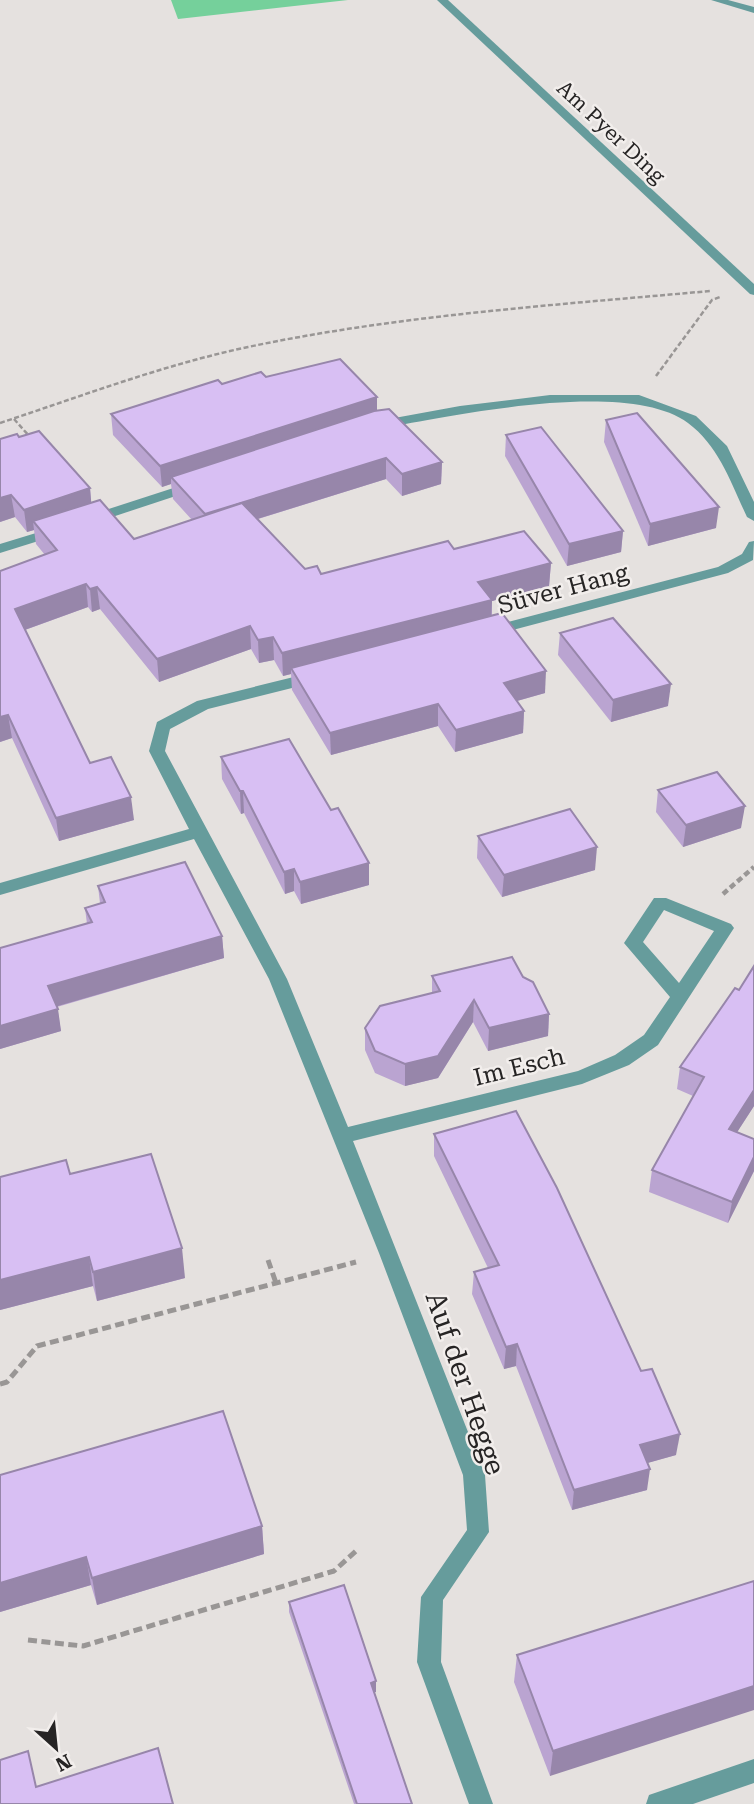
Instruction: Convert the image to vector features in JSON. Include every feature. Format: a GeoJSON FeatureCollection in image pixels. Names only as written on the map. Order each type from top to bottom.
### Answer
{"type":"FeatureCollection","features":[{"type":"Feature","properties":{"kind":"street","name":"Am Pyer Ding"},"geometry":{"type":"LineString","coordinates":[[442,0],[751,289]]}},
{"type":"Feature","properties":{"kind":"street"},"geometry":{"type":"LineString","coordinates":[[716,0],[754,10]]}},
{"type":"Feature","properties":{"kind":"street"},"geometry":{"type":"LineString","coordinates":[[370,426],[460,410],[550,399],[639,399],[691,419],[720,446],[754,517]]}},
{"type":"Feature","properties":{"kind":"street"},"geometry":{"type":"LineString","coordinates":[[0,549],[203,482]]}},
{"type":"Feature","properties":{"kind":"street","name":"Süver Hang"},"geometry":{"type":"LineString","coordinates":[[472,636],[723,570],[748,558],[754,545]]}},
{"type":"Feature","properties":{"kind":"street"},"geometry":{"type":"LineString","coordinates":[[0,889],[199,832],[157,751],[163,726],[203,705],[324,674]]}},
{"type":"Feature","properties":{"kind":"street","name":"Auf der Hegge"},"geometry":{"type":"LineString","coordinates":[[199,832],[278,979],[389,1253],[474,1475],[478,1532],[432,1597],[429,1662],[481,1804]]}},
{"type":"Feature","properties":{"kind":"street"},"geometry":{"type":"LineString","coordinates":[[680,996],[633,943],[660,902],[703,919]]}},
{"type":"Feature","properties":{"kind":"street","name":"Im Esch"},"geometry":{"type":"LineString","coordinates":[[341,1136],[582,1077],[622,1060],[651,1040],[724,928],[703,919]]}},
{"type":"Feature","properties":{"kind":"street"},"geometry":{"type":"LineString","coordinates":[[658,1804],[754,1771]]}},
{"type":"Feature","properties":{"kind":"path"},"geometry":{"type":"LineString","coordinates":[[639,399],[712,300],[751,289]]}},
{"type":"Feature","properties":{"kind":"path"},"geometry":{"type":"LineString","coordinates":[[0,423],[244,348],[296,338],[409,321],[751,289]]}},
{"type":"Feature","properties":{"kind":"path"},"geometry":{"type":"LineString","coordinates":[[14,419],[33,441]]}},
{"type":"Feature","properties":{"kind":"path"},"geometry":{"type":"LineString","coordinates":[[703,919],[713,902],[754,867]]}},
{"type":"Feature","properties":{"kind":"path"},"geometry":{"type":"LineString","coordinates":[[0,1384],[7,1382],[37,1346],[389,1253]]}},
{"type":"Feature","properties":{"kind":"path"},"geometry":{"type":"LineString","coordinates":[[268,1260],[276,1283]]}},
{"type":"Feature","properties":{"kind":"path"},"geometry":{"type":"LineString","coordinates":[[28,1640],[83,1646],[334,1571],[357,1550]]}},
{"type":"Feature","properties":{"kind":"green space"},"geometry":{"type":"Polygon","coordinates":[[[171,0],[348,0],[178,19],[171,0]]]}},
{"type":"Feature","properties":{"kind":"building"},"geometry":{"type":"Polygon","coordinates":[[[340,359],[377,397],[160,466],[111,414],[218,380],[222,384],[261,372],[266,377],[340,359]]]}},
{"type":"Feature","properties":{"kind":"building"},"geometry":{"type":"Polygon","coordinates":[[[389,409],[442,462],[402,474],[386,458],[205,514],[171,477],[374,411],[389,409]]]}},
{"type":"Feature","properties":{"kind":"building"},"geometry":{"type":"Polygon","coordinates":[[[637,413],[719,507],[650,524],[606,420],[637,413]]]}},
{"type":"Feature","properties":{"kind":"building"},"geometry":{"type":"Polygon","coordinates":[[[541,427],[623,531],[569,544],[506,435],[541,427]]]}},
{"type":"Feature","properties":{"kind":"building"},"geometry":{"type":"Polygon","coordinates":[[[39,431],[90,488],[24,510],[11,495],[0,498],[0,439],[39,431]]]}},
{"type":"Feature","properties":{"kind":"building"},"geometry":{"type":"Polygon","coordinates":[[[100,500],[134,539],[242,503],[305,569],[317,566],[321,574],[448,541],[454,549],[524,531],[551,563],[478,582],[492,600],[282,653],[273,637],[258,640],[250,626],[157,659],[97,587],[90,589],[86,584],[15,609],[90,763],[111,757],[131,797],[56,818],[8,715],[0,717],[0,571],[57,550],[33,521],[100,500]]]}},
{"type":"Feature","properties":{"kind":"building"},"geometry":{"type":"Polygon","coordinates":[[[502,613],[546,671],[504,683],[524,711],[456,730],[438,704],[330,733],[291,668],[502,613]]]}},
{"type":"Feature","properties":{"kind":"building"},"geometry":{"type":"Polygon","coordinates":[[[613,618],[671,684],[613,700],[560,633],[613,618]]]}},
{"type":"Feature","properties":{"kind":"building"},"geometry":{"type":"Polygon","coordinates":[[[289,739],[331,810],[338,808],[369,863],[300,882],[294,869],[284,872],[243,791],[240,791],[221,757],[289,739]]]}},
{"type":"Feature","properties":{"kind":"building"},"geometry":{"type":"Polygon","coordinates":[[[717,772],[745,806],[686,825],[658,790],[717,772]]]}},
{"type":"Feature","properties":{"kind":"building"},"geometry":{"type":"Polygon","coordinates":[[[570,809],[597,847],[504,875],[478,836],[570,809]]]}},
{"type":"Feature","properties":{"kind":"building"},"geometry":{"type":"Polygon","coordinates":[[[185,862],[222,936],[48,986],[58,1009],[0,1026],[0,948],[92,922],[85,908],[105,902],[98,886],[185,862]]]}},
{"type":"Feature","properties":{"kind":"building"},"geometry":{"type":"Polygon","coordinates":[[[512,957],[523,977],[533,982],[549,1014],[489,1028],[474,1000],[438,1056],[405,1064],[375,1051],[365,1028],[380,1006],[440,991],[432,976],[512,957]]]}},
{"type":"Feature","properties":{"kind":"building"},"geometry":{"type":"Polygon","coordinates":[[[754,966],[754,1090],[729,1129],[754,1139],[754,1157],[732,1202],[652,1170],[704,1077],[680,1067],[735,988],[739,990],[754,966]]]}},
{"type":"Feature","properties":{"kind":"building"},"geometry":{"type":"Polygon","coordinates":[[[516,1111],[557,1188],[641,1371],[652,1369],[680,1434],[640,1445],[650,1469],[574,1490],[517,1344],[506,1347],[474,1272],[499,1265],[434,1134],[516,1111]]]}},
{"type":"Feature","properties":{"kind":"building"},"geometry":{"type":"Polygon","coordinates":[[[151,1154],[182,1248],[93,1272],[89,1257],[0,1280],[0,1177],[66,1160],[70,1174],[151,1154]]]}},
{"type":"Feature","properties":{"kind":"building"},"geometry":{"type":"Polygon","coordinates":[[[223,1411],[262,1526],[92,1578],[86,1557],[0,1583],[0,1475],[223,1411]]]}},
{"type":"Feature","properties":{"kind":"building"},"geometry":{"type":"Polygon","coordinates":[[[754,1581],[754,1686],[553,1751],[517,1655],[754,1581]]]}},
{"type":"Feature","properties":{"kind":"building"},"geometry":{"type":"Polygon","coordinates":[[[344,1585],[376,1681],[371,1683],[412,1804],[357,1804],[289,1602],[344,1585]]]}},
{"type":"Feature","properties":{"kind":"building"},"geometry":{"type":"Polygon","coordinates":[[[158,1748],[173,1804],[0,1804],[0,1760],[28,1751],[36,1787],[158,1748]]]}}]}
